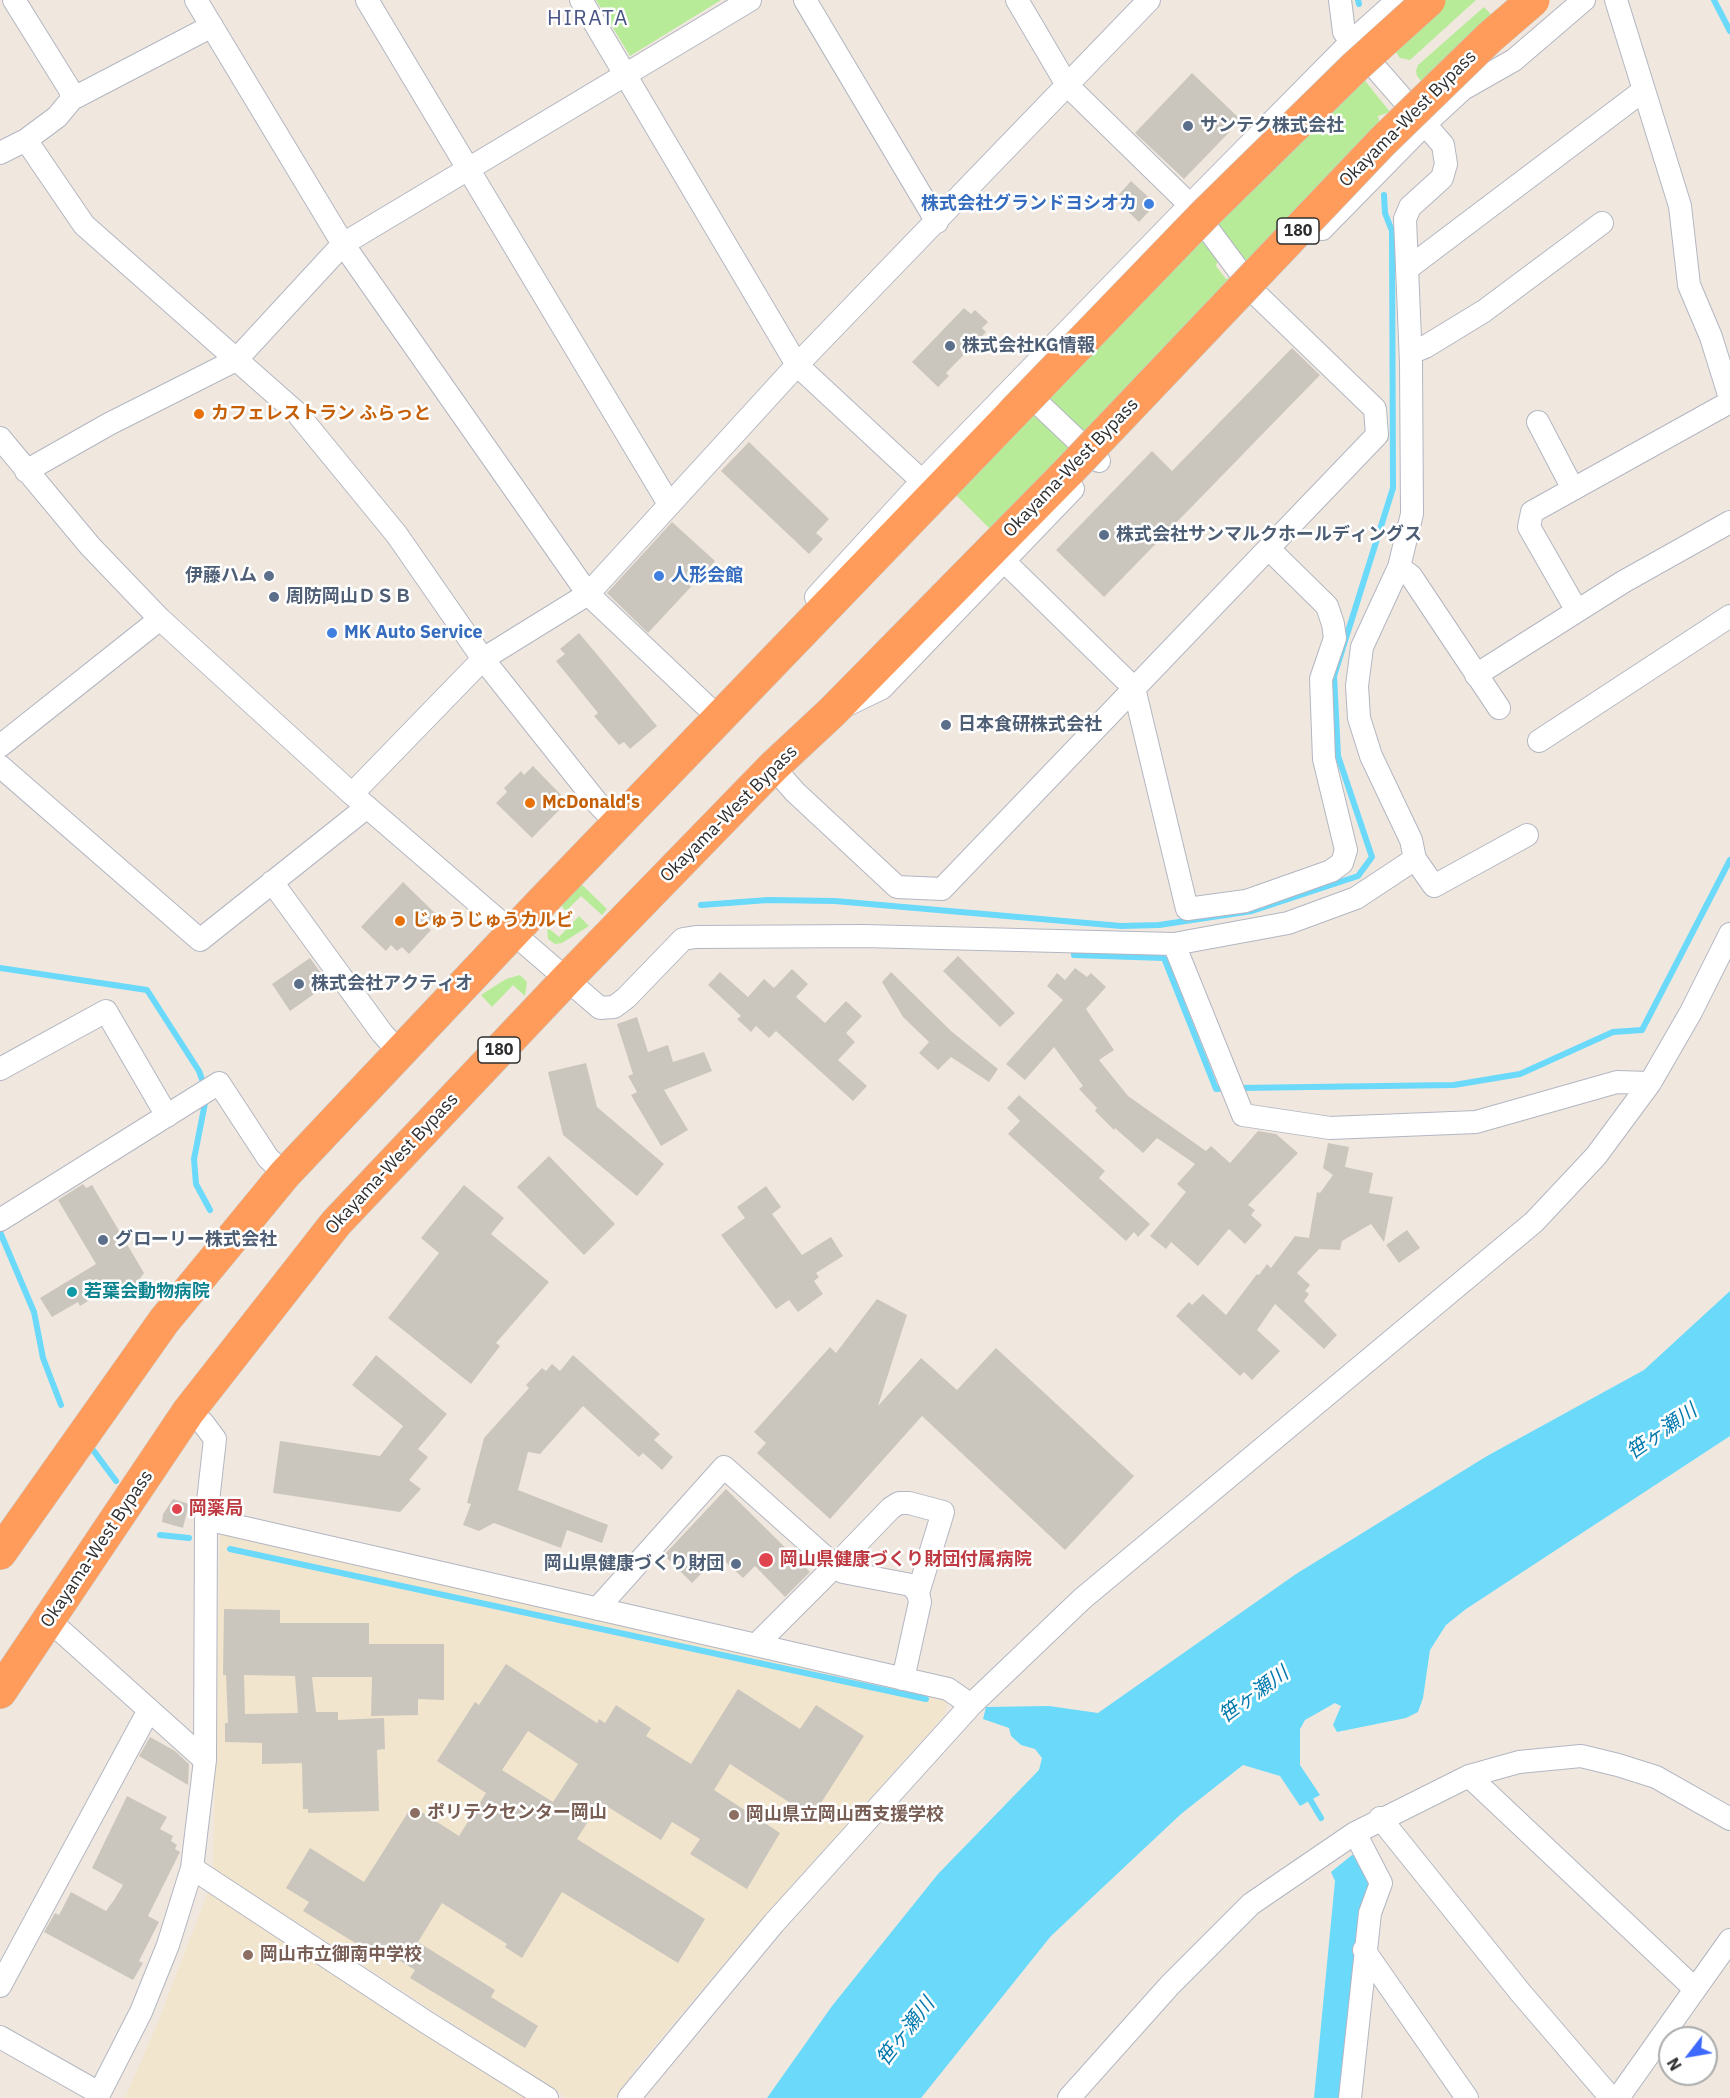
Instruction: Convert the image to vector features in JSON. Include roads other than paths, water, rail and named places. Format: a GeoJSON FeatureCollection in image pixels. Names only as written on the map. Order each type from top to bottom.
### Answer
{"type":"FeatureCollection","features":[{"type":"Feature","properties":{"kind":"highway"},"geometry":{"type":"LineString","coordinates":[[3,1539],[164,1321],[285,1174],[767,667],[1015,398],[1356,66],[1429,0]]}},
{"type":"Feature","properties":{"kind":"highway","name":"Okayama-West Bypass"},"geometry":{"type":"LineString","coordinates":[[0,1692],[50,1621],[188,1412],[336,1223],[772,767],[832,712],[1085,466],[1382,142],[1489,38],[1533,0]]}},
{"type":"Feature","properties":{"kind":"street"},"geometry":{"type":"LineString","coordinates":[[14,0],[70,90],[72,99]]}},
{"type":"Feature","properties":{"kind":"street"},"geometry":{"type":"LineString","coordinates":[[196,0],[343,244],[588,594],[719,718]]}},
{"type":"Feature","properties":{"kind":"street"},"geometry":{"type":"LineString","coordinates":[[368,0],[669,504]]}},
{"type":"Feature","properties":{"kind":"street"},"geometry":{"type":"LineString","coordinates":[[581,0],[797,365],[922,481]]}},
{"type":"Feature","properties":{"kind":"street"},"geometry":{"type":"LineString","coordinates":[[26,471],[108,424],[236,360],[343,244],[750,0]]}},
{"type":"Feature","properties":{"kind":"street"},"geometry":{"type":"LineString","coordinates":[[805,0],[938,222]]}},
{"type":"Feature","properties":{"kind":"street"},"geometry":{"type":"LineString","coordinates":[[772,767],[795,792],[897,887],[942,889],[1377,435],[1376,409],[1257,295],[1190,205],[1066,85],[1017,0]]}},
{"type":"Feature","properties":{"kind":"street"},"geometry":{"type":"LineString","coordinates":[[0,766],[200,940],[272,882],[359,801],[483,659],[588,594],[797,365],[938,222],[1149,0]]}},
{"type":"Feature","properties":{"kind":"street"},"geometry":{"type":"LineString","coordinates":[[1340,0],[1344,32],[1443,145],[1446,164],[1442,178],[1410,207],[1405,219],[1411,353],[1412,514],[1399,567],[1362,647],[1357,686],[1359,718],[1371,756],[1411,840],[1415,859],[1434,886],[1527,835]]}},
{"type":"Feature","properties":{"kind":"street"},"geometry":{"type":"LineString","coordinates":[[832,712],[882,688],[1005,562],[1085,466],[1424,125],[1463,89],[1514,60],[1584,0]]}},
{"type":"Feature","properties":{"kind":"street"},"geometry":{"type":"LineString","coordinates":[[1577,611],[1529,527],[1532,512],[1730,400],[1711,337],[1689,285],[1680,206],[1616,0]]}},
{"type":"Feature","properties":{"kind":"street"},"geometry":{"type":"LineString","coordinates":[[767,667],[801,614],[922,481],[1015,398],[1190,205],[1388,4]]}},
{"type":"Feature","properties":{"kind":"street"},"geometry":{"type":"LineString","coordinates":[[0,153],[26,140],[57,117],[72,99],[212,26]]}},
{"type":"Feature","properties":{"kind":"street"},"geometry":{"type":"LineString","coordinates":[[1407,269],[1644,90]]}},
{"type":"Feature","properties":{"kind":"street"},"geometry":{"type":"LineString","coordinates":[[26,140],[84,225],[297,413],[397,535],[483,659],[599,805],[618,824]]}},
{"type":"Feature","properties":{"kind":"street"},"geometry":{"type":"LineString","coordinates":[[1411,353],[1484,311],[1602,223]]}},
{"type":"Feature","properties":{"kind":"street"},"geometry":{"type":"LineString","coordinates":[[1015,398],[1085,466]]}},
{"type":"Feature","properties":{"kind":"street"},"geometry":{"type":"LineString","coordinates":[[1538,422],[1573,489]]}},
{"type":"Feature","properties":{"kind":"street"},"geometry":{"type":"LineString","coordinates":[[0,438],[90,546],[160,619],[359,801],[600,1008],[614,1007],[626,998],[683,939],[864,936],[1174,944],[1288,923],[1356,898],[1415,859]]}},
{"type":"Feature","properties":{"kind":"street"},"geometry":{"type":"LineString","coordinates":[[1476,675],[1577,611],[1730,522]]}},
{"type":"Feature","properties":{"kind":"street"},"geometry":{"type":"LineString","coordinates":[[1005,562],[1134,688],[1187,909],[1246,901],[1331,871],[1342,863],[1346,850],[1324,759],[1321,679],[1335,638],[1333,624],[1327,606],[1269,549]]}},
{"type":"Feature","properties":{"kind":"street"},"geometry":{"type":"LineString","coordinates":[[1399,567],[1411,576],[1499,708]]}},
{"type":"Feature","properties":{"kind":"street"},"geometry":{"type":"LineString","coordinates":[[1539,741],[1730,616]]}},
{"type":"Feature","properties":{"kind":"street"},"geometry":{"type":"LineString","coordinates":[[0,746],[160,619]]}},
{"type":"Feature","properties":{"kind":"street"},"geometry":{"type":"LineString","coordinates":[[272,882],[382,1034],[400,1053]]}},
{"type":"Feature","properties":{"kind":"street"},"geometry":{"type":"LineString","coordinates":[[629,2098],[774,1923],[971,1705],[1082,1599],[1534,1222],[1596,1156],[1650,1083],[1691,1012],[1730,934]]}},
{"type":"Feature","properties":{"kind":"street"},"geometry":{"type":"LineString","coordinates":[[1174,944],[1244,1115],[1330,1128],[1476,1122],[1617,1082],[1650,1083]]}},
{"type":"Feature","properties":{"kind":"street"},"geometry":{"type":"LineString","coordinates":[[0,1069],[106,1011],[167,1116]]}},
{"type":"Feature","properties":{"kind":"street"},"geometry":{"type":"LineString","coordinates":[[1,1219],[219,1083],[268,1158],[285,1174]]}},
{"type":"Feature","properties":{"kind":"street"},"geometry":{"type":"LineString","coordinates":[[0,2037],[98,2096],[141,2012],[168,1945],[192,1868],[205,1760],[206,1519],[215,1439],[203,1423],[188,1412]]}},
{"type":"Feature","properties":{"kind":"street"},"geometry":{"type":"LineString","coordinates":[[597,1609],[724,1467],[843,1572],[910,1585],[918,1593]]}},
{"type":"Feature","properties":{"kind":"street"},"geometry":{"type":"LineString","coordinates":[[756,1645],[891,1508],[899,1503],[909,1503],[943,1512],[918,1593],[920,1602],[903,1679]]}},
{"type":"Feature","properties":{"kind":"street"},"geometry":{"type":"LineString","coordinates":[[206,1519],[948,1689],[971,1705]]}},
{"type":"Feature","properties":{"kind":"street"},"geometry":{"type":"LineString","coordinates":[[50,1621],[205,1760]]}},
{"type":"Feature","properties":{"kind":"street"},"geometry":{"type":"LineString","coordinates":[[0,1986],[149,1710]]}},
{"type":"Feature","properties":{"kind":"street"},"geometry":{"type":"LineString","coordinates":[[1069,2098],[1170,1985],[1251,1904],[1380,1818],[1469,1776],[1519,1762],[1581,1756],[1656,1777],[1730,1819]]}},
{"type":"Feature","properties":{"kind":"street"},"geometry":{"type":"LineString","coordinates":[[1469,1776],[1695,1989]]}},
{"type":"Feature","properties":{"kind":"street"},"geometry":{"type":"LineString","coordinates":[[1380,1818],[1520,1992],[1611,2098]]}},
{"type":"Feature","properties":{"kind":"street"},"geometry":{"type":"LineString","coordinates":[[1350,2098],[1364,1950],[1370,1912],[1381,1883],[1355,1833]]}},
{"type":"Feature","properties":{"kind":"street"},"geometry":{"type":"LineString","coordinates":[[192,1868],[547,2098]]}},
{"type":"Feature","properties":{"kind":"street"},"geometry":{"type":"LineString","coordinates":[[1617,2098],[1730,1940]]}},
{"type":"Feature","properties":{"kind":"street"},"geometry":{"type":"LineString","coordinates":[[1364,1950],[1467,2098]]}},
{"type":"Feature","properties":{"kind":"water","name":"笹ヶ瀬川"},"geometry":{"type":"Polygon","coordinates":[[[1730,1291],[1730,1436],[1466,1609],[1446,1625],[1430,1650],[1423,1698],[1418,1712],[1406,1718],[1337,1732],[1333,1725],[1341,1706],[1335,1703],[1305,1720],[1300,1729],[1300,1765],[1320,1795],[1300,1806],[1280,1776],[1243,1765],[1181,1814],[1051,1936],[921,2098],[767,2098],[832,2006],[938,1874],[1039,1770],[1042,1758],[1035,1749],[1021,1745],[1011,1736],[1009,1728],[983,1719],[986,1707],[1049,1706],[1098,1713],[1296,1574],[1487,1456],[1644,1370],[1730,1291]]]}},
{"type":"Feature","properties":{"kind":"water"},"geometry":{"type":"Polygon","coordinates":[[[1352,1855],[1362,1857],[1369,1884],[1360,1908],[1340,2098],[1314,2098],[1335,1881],[1331,1872],[1352,1855]]]}},
{"type":"Feature","properties":{"kind":"waterway"},"geometry":{"type":"LineString","coordinates":[[1358,0],[1359,4]]}},
{"type":"Feature","properties":{"kind":"waterway"},"geometry":{"type":"LineString","coordinates":[[1714,0],[1730,31]]}},
{"type":"Feature","properties":{"kind":"waterway"},"geometry":{"type":"LineString","coordinates":[[701,905],[768,900],[835,901],[1121,926],[1159,925],[1252,911],[1358,876],[1372,857],[1338,756],[1334,676],[1393,488],[1392,231],[1385,213],[1384,195]]}},
{"type":"Feature","properties":{"kind":"waterway"},"geometry":{"type":"LineString","coordinates":[[1238,1088],[1454,1085],[1520,1074],[1613,1032],[1642,1030],[1730,860]]}},
{"type":"Feature","properties":{"kind":"waterway"},"geometry":{"type":"LineString","coordinates":[[1074,947],[1074,955],[1164,958],[1216,1089],[1228,1088]]}},
{"type":"Feature","properties":{"kind":"waterway"},"geometry":{"type":"LineString","coordinates":[[0,968],[147,990],[199,1071],[204,1085]]}},
{"type":"Feature","properties":{"kind":"waterway"},"geometry":{"type":"LineString","coordinates":[[206,1098],[194,1159],[196,1184],[210,1210]]}},
{"type":"Feature","properties":{"kind":"waterway"},"geometry":{"type":"LineString","coordinates":[[0,1232],[34,1312],[43,1358],[61,1405]]}},
{"type":"Feature","properties":{"kind":"waterway"},"geometry":{"type":"LineString","coordinates":[[93,1450],[116,1481]]}},
{"type":"Feature","properties":{"kind":"waterway"},"geometry":{"type":"LineString","coordinates":[[160,1535],[189,1538]]}},
{"type":"Feature","properties":{"kind":"waterway"},"geometry":{"type":"LineString","coordinates":[[230,1549],[926,1699]]}},
{"type":"Feature","properties":{"kind":"waterway"},"geometry":{"type":"LineString","coordinates":[[1308,1796],[1321,1818]]}},
{"type":"Feature","properties":{"kind":"place","name":"サンテク株式会社"},"geometry":{"type":"Point","coordinates":[1188,126]}},
{"type":"Feature","properties":{"kind":"place","name":"株式会社グランドヨシオカ"},"geometry":{"type":"Point","coordinates":[1149,204]}},
{"type":"Feature","properties":{"kind":"place","name":"株式会社KG情報"},"geometry":{"type":"Point","coordinates":[950,346]}},
{"type":"Feature","properties":{"kind":"place","name":"カフェレストラン ふらっと"},"geometry":{"type":"Point","coordinates":[199,414]}},
{"type":"Feature","properties":{"kind":"place","name":"株式会社サンマルクホールディングス"},"geometry":{"type":"Point","coordinates":[1104,535]}},
{"type":"Feature","properties":{"kind":"place","name":"伊藤ハム"},"geometry":{"type":"Point","coordinates":[269,576]}},
{"type":"Feature","properties":{"kind":"place","name":"人形会館"},"geometry":{"type":"Point","coordinates":[659,576]}},
{"type":"Feature","properties":{"kind":"place","name":"周防岡山ＤＳＢ"},"geometry":{"type":"Point","coordinates":[274,597]}},
{"type":"Feature","properties":{"kind":"place","name":"MK Auto Service"},"geometry":{"type":"Point","coordinates":[332,633]}},
{"type":"Feature","properties":{"kind":"place","name":"日本食研株式会社"},"geometry":{"type":"Point","coordinates":[946,725]}},
{"type":"Feature","properties":{"kind":"place","name":"McDonald's"},"geometry":{"type":"Point","coordinates":[530,803]}},
{"type":"Feature","properties":{"kind":"place","name":"じゅうじゅうカルビ"},"geometry":{"type":"Point","coordinates":[400,921]}},
{"type":"Feature","properties":{"kind":"place","name":"株式会社アクティオ"},"geometry":{"type":"Point","coordinates":[299,984]}},
{"type":"Feature","properties":{"kind":"place","name":"グローリー株式会社"},"geometry":{"type":"Point","coordinates":[103,1240]}},
{"type":"Feature","properties":{"kind":"place","name":"若葉会動物病院"},"geometry":{"type":"Point","coordinates":[72,1292]}},
{"type":"Feature","properties":{"kind":"place","name":"岡薬局"},"geometry":{"type":"Point","coordinates":[177,1509]}},
{"type":"Feature","properties":{"kind":"place","name":"岡山県健康づくり財団付属病院"},"geometry":{"type":"Point","coordinates":[766,1560]}},
{"type":"Feature","properties":{"kind":"place","name":"岡山県健康づくり財団"},"geometry":{"type":"Point","coordinates":[736,1564]}},
{"type":"Feature","properties":{"kind":"place","name":"ポリテクセンター岡山"},"geometry":{"type":"Point","coordinates":[415,1813]}},
{"type":"Feature","properties":{"kind":"place","name":"岡山県立岡山西支援学校"},"geometry":{"type":"Point","coordinates":[734,1815]}},
{"type":"Feature","properties":{"kind":"place","name":"岡山市立御南中学校"},"geometry":{"type":"Point","coordinates":[248,1955]}},
{"type":"Feature","properties":{"kind":"district","name":"HIRATA"},"geometry":{"type":"Point","coordinates":[588,19]}}]}
